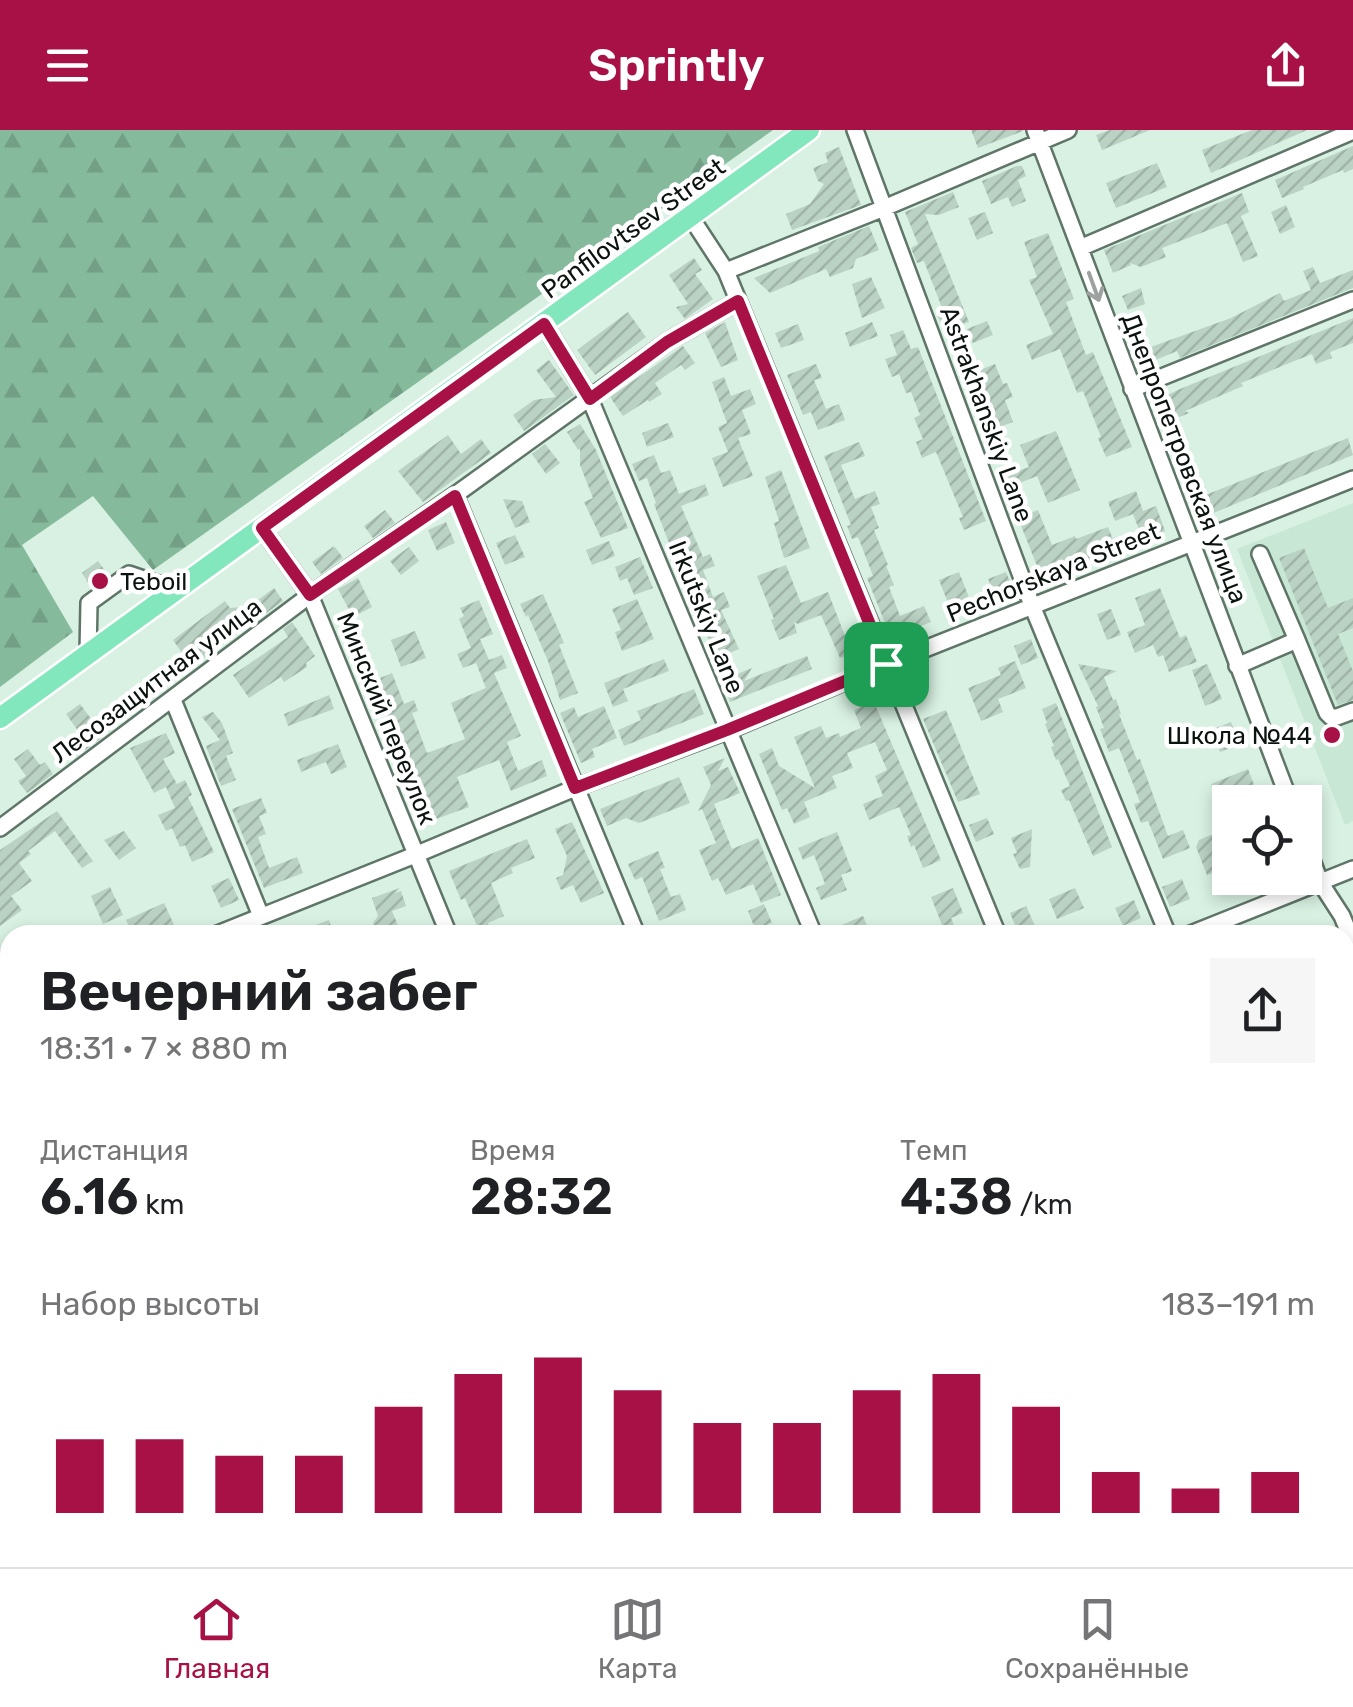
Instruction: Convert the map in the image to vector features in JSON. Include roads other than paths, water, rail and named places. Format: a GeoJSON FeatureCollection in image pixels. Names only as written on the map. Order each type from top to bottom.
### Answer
{"type":"FeatureCollection","features":[{"type":"Feature","properties":{"kind":"main road","name":"Panfilovtsev Street"},"geometry":{"type":"LineString","coordinates":[[0,718],[809,130]]}},
{"type":"Feature","properties":{"kind":"street","name":"Astrakhanskiy Lane"},"geometry":{"type":"LineString","coordinates":[[855,130],[1033,608],[1164,925]]}},
{"type":"Feature","properties":{"kind":"street"},"geometry":{"type":"LineString","coordinates":[[726,271],[884,208],[1037,136],[1068,130]]}},
{"type":"Feature","properties":{"kind":"street"},"geometry":{"type":"LineString","coordinates":[[1310,130],[1316,147]]}},
{"type":"Feature","properties":{"kind":"street"},"geometry":{"type":"LineString","coordinates":[[1080,248],[1353,131]]}},
{"type":"Feature","properties":{"kind":"street","name":"Днепропетровская улица"},"geometry":{"type":"LineString","coordinates":[[1037,136],[1283,785]]}},
{"type":"Feature","properties":{"kind":"street"},"geometry":{"type":"LineString","coordinates":[[690,216],[726,271],[994,925]]}},
{"type":"Feature","properties":{"kind":"street"},"geometry":{"type":"LineString","coordinates":[[1132,389],[1353,300]]}},
{"type":"Feature","properties":{"kind":"street","name":"Лесозащитная улица"},"geometry":{"type":"LineString","coordinates":[[0,828],[310,595],[455,496],[667,342],[738,301]]}},
{"type":"Feature","properties":{"kind":"street","name":"Irkutskiy Lane"},"geometry":{"type":"LineString","coordinates":[[544,324],[590,399],[810,925]]}},
{"type":"Feature","properties":{"kind":"street","name":"Pechorskaya Street"},"geometry":{"type":"LineString","coordinates":[[239,925],[1353,479]]}},
{"type":"Feature","properties":{"kind":"street"},"geometry":{"type":"LineString","coordinates":[[455,496],[633,925]]}},
{"type":"Feature","properties":{"kind":"street","name":"Минский переулок"},"geometry":{"type":"LineString","coordinates":[[262,528],[310,595],[445,925]]}},
{"type":"Feature","properties":{"kind":"street"},"geometry":{"type":"LineString","coordinates":[[1260,554],[1327,713],[1337,717],[1353,711]]}},
{"type":"Feature","properties":{"kind":"street"},"geometry":{"type":"LineString","coordinates":[[88,654],[89,603],[129,574],[176,590]]}},
{"type":"Feature","properties":{"kind":"street"},"geometry":{"type":"LineString","coordinates":[[1237,666],[1297,640]]}},
{"type":"Feature","properties":{"kind":"street"},"geometry":{"type":"LineString","coordinates":[[173,700],[260,916]]}},
{"type":"Feature","properties":{"kind":"street"},"geometry":{"type":"LineString","coordinates":[[1322,881],[1353,870]]}},
{"type":"Feature","properties":{"kind":"street"},"geometry":{"type":"LineString","coordinates":[[1322,885],[1346,925]]}},
{"type":"Feature","properties":{"kind":"street"},"geometry":{"type":"LineString","coordinates":[[1213,925],[1288,895]]}},
{"type":"Feature","properties":{"kind":"place","name":"Teboil"},"geometry":{"type":"Point","coordinates":[100,581]}},
{"type":"Feature","properties":{"kind":"place","name":"Школа №44"},"geometry":{"type":"Point","coordinates":[1332,735]}}]}
